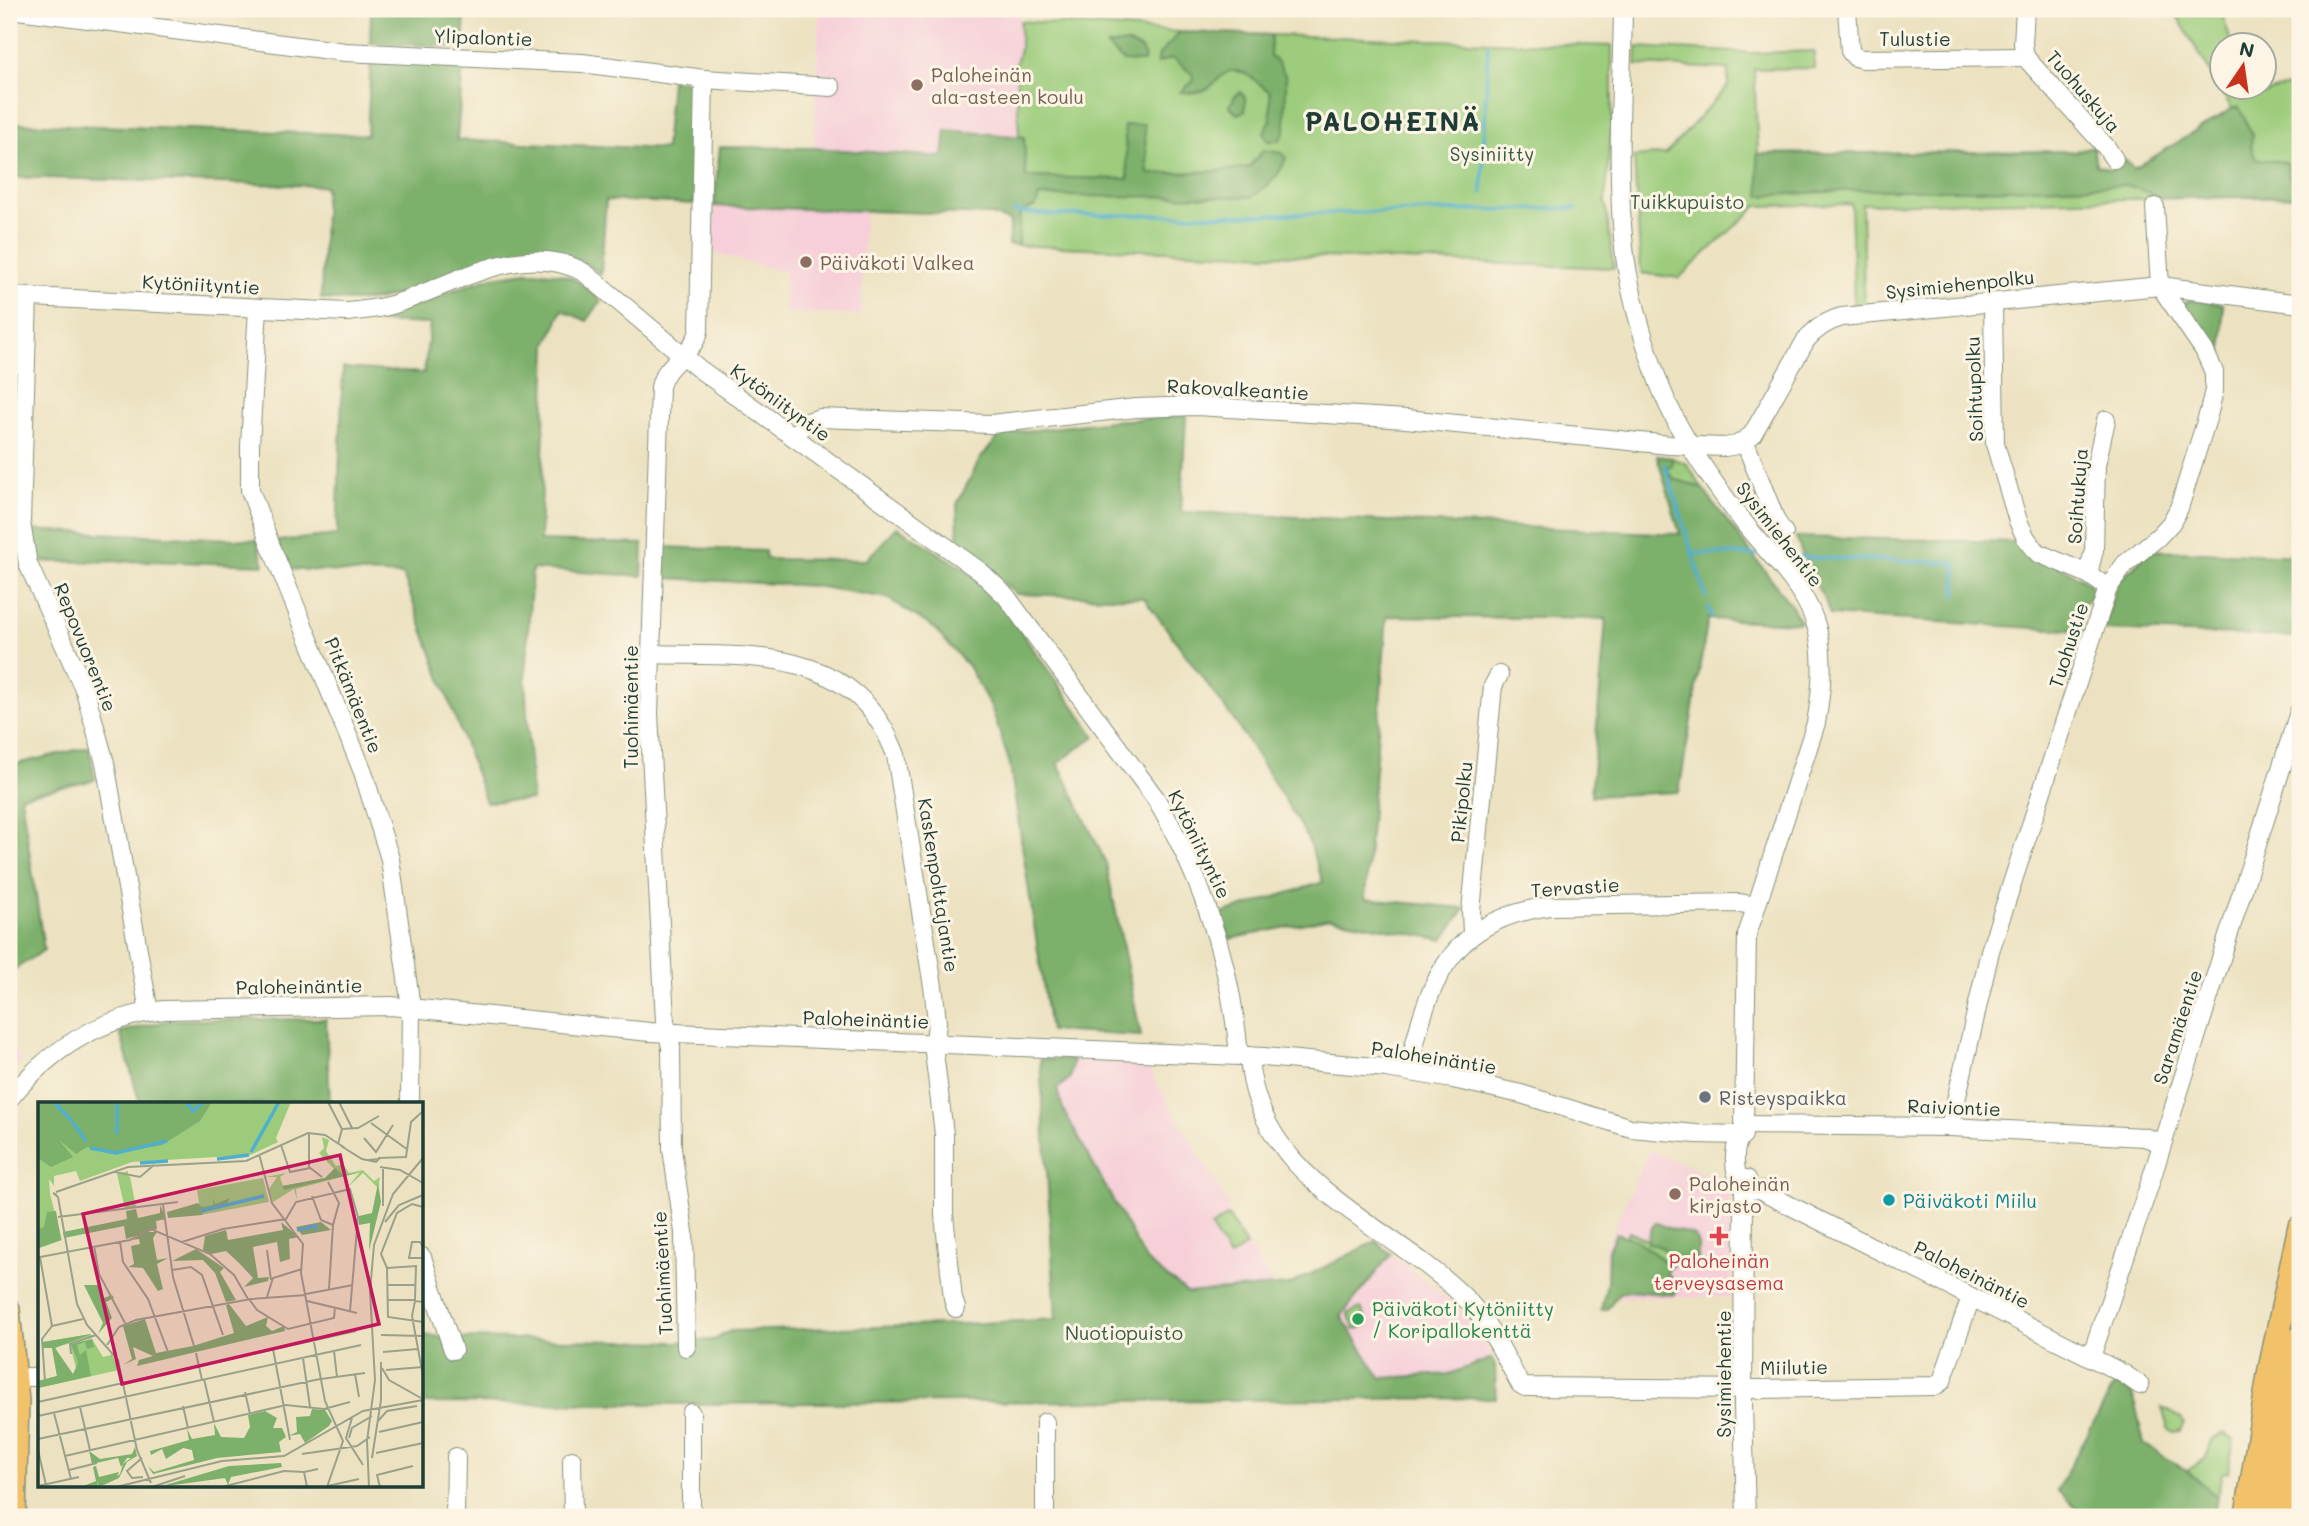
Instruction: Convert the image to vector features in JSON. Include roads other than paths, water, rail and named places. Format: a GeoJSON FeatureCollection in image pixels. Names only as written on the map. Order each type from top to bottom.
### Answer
{"type":"FeatureCollection","features":[{"type":"Feature","properties":{"kind":"highway"},"geometry":{"type":"LineString","coordinates":[[2247,1517],[2270,1373],[2300,1228]]}},
{"type":"Feature","properties":{"kind":"highway"},"geometry":{"type":"LineString","coordinates":[[2269,1517],[2300,1338]]}},
{"type":"Feature","properties":{"kind":"highway"},"geometry":{"type":"LineString","coordinates":[[2292,1517],[2300,1443]]}},
{"type":"Feature","properties":{"kind":"main road"},"geometry":{"type":"LineString","coordinates":[[9,1309],[17,1377],[15,1517]]}},
{"type":"Feature","properties":{"kind":"street","name":"Ylipalontie"},"geometry":{"type":"LineString","coordinates":[[9,9],[345,52],[582,63],[704,79],[831,87]]}},
{"type":"Feature","properties":{"kind":"street","name":"Sysimiehentie"},"geometry":{"type":"LineString","coordinates":[[1623,9],[1619,194],[1623,240],[1633,296],[1651,363],[1689,447],[1721,494],[1801,594],[1809,606],[1819,633],[1821,694],[1816,723],[1756,906],[1747,946],[1744,1130],[1748,1171],[1744,1188],[1743,1389],[1746,1517]]}},
{"type":"Feature","properties":{"kind":"street","name":"Tulustie"},"geometry":{"type":"LineString","coordinates":[[1847,9],[1850,51],[1863,59],[2025,57]]}},
{"type":"Feature","properties":{"kind":"street","name":"Tuohuskuja"},"geometry":{"type":"LineString","coordinates":[[2025,9],[2025,57],[2114,159]]}},
{"type":"Feature","properties":{"kind":"street","name":"Tuohimäentie"},"geometry":{"type":"LineString","coordinates":[[687,1347],[686,1259],[672,1149],[671,1047],[667,1032],[651,773],[650,654],[660,387],[664,373],[697,340],[699,331],[704,79]]}},
{"type":"Feature","properties":{"kind":"street","name":"Tuohustie"},"geometry":{"type":"LineString","coordinates":[[1950,1127],[1990,951],[2108,588],[2124,564],[2171,523],[2179,508],[2210,412],[2214,372],[2204,350],[2161,286],[2155,208]]}},
{"type":"Feature","properties":{"kind":"street","name":"Kytöniityntie"},"geometry":{"type":"LineString","coordinates":[[9,296],[347,312],[393,305],[496,267],[525,261],[551,261],[586,273],[682,355],[995,583],[1156,799],[1186,856],[1210,912],[1228,977],[1251,1082],[1271,1128],[1294,1162],[1338,1203],[1431,1269],[1462,1295],[1496,1339],[1520,1384]]}},
{"type":"Feature","properties":{"kind":"street","name":"Sysimiehenpolku"},"geometry":{"type":"LineString","coordinates":[[1745,442],[1757,428],[1806,340],[1829,321],[1859,315],[2161,286],[2300,304]]}},
{"type":"Feature","properties":{"kind":"street","name":"Repovuorentie"},"geometry":{"type":"LineString","coordinates":[[28,296],[21,522],[23,545],[28,564],[85,691],[99,738],[149,1012]]}},
{"type":"Feature","properties":{"kind":"street","name":"Soihtupolku"},"geometry":{"type":"LineString","coordinates":[[1993,304],[1995,444],[2018,520],[2026,538],[2038,552],[2088,574],[2108,588]]}},
{"type":"Feature","properties":{"kind":"street","name":"Pitkämäentie"},"geometry":{"type":"LineString","coordinates":[[258,308],[250,490],[363,772],[390,859],[411,1007],[410,1102]]}},
{"type":"Feature","properties":{"kind":"street","name":"Rakovalkeantie"},"geometry":{"type":"LineString","coordinates":[[793,437],[807,422],[820,418],[991,424],[1165,405],[1406,419],[1689,447]]}},
{"type":"Feature","properties":{"kind":"street","name":"Soihtukuja"},"geometry":{"type":"LineString","coordinates":[[2088,574],[2094,550],[2096,465],[2106,420]]}},
{"type":"Feature","properties":{"kind":"street"},"geometry":{"type":"LineString","coordinates":[[1689,447],[1725,447],[1745,442],[1776,521],[1784,533]]}},
{"type":"Feature","properties":{"kind":"street","name":"Kaskenpolttajantie"},"geometry":{"type":"LineString","coordinates":[[650,654],[766,657],[814,669],[848,689],[881,724],[896,755],[934,993],[937,1022],[934,1052],[943,1134],[944,1215],[956,1308]]}},
{"type":"Feature","properties":{"kind":"street","name":"Pikipolku"},"geometry":{"type":"LineString","coordinates":[[1472,934],[1471,911],[1493,686],[1499,675]]}},
{"type":"Feature","properties":{"kind":"street","name":"Saramäentie"},"geometry":{"type":"LineString","coordinates":[[2091,1357],[2300,709]]}},
{"type":"Feature","properties":{"kind":"street","name":"Tervastie"},"geometry":{"type":"LineString","coordinates":[[1409,1071],[1432,986],[1438,973],[1472,934],[1520,912],[1550,906],[1740,903],[1756,906]]}},
{"type":"Feature","properties":{"kind":"street","name":"Paloheinäntie"},"geometry":{"type":"LineString","coordinates":[[9,1099],[31,1073],[82,1035],[118,1020],[149,1012],[247,1008],[411,1007],[650,1032],[1244,1056],[1409,1071],[1499,1088],[1631,1128],[1684,1133],[1744,1130]]}},
{"type":"Feature","properties":{"kind":"street","name":"Raiviontie"},"geometry":{"type":"LineString","coordinates":[[1744,1130],[1950,1127],[2144,1137],[2162,1143]]}},
{"type":"Feature","properties":{"kind":"street","name":"Paloheinäntie"},"geometry":{"type":"LineString","coordinates":[[1744,1188],[1761,1191],[2091,1357],[2140,1385]]}},
{"type":"Feature","properties":{"kind":"street"},"geometry":{"type":"LineString","coordinates":[[424,1263],[453,1350]]}},
{"type":"Feature","properties":{"kind":"street","name":"Miilutie"},"geometry":{"type":"LineString","coordinates":[[1520,1384],[1530,1388],[1935,1386],[1942,1381],[1970,1297]]}},
{"type":"Feature","properties":{"kind":"street"},"geometry":{"type":"LineString","coordinates":[[17,1377],[38,1377]]}},
{"type":"Feature","properties":{"kind":"street"},"geometry":{"type":"LineString","coordinates":[[691,1413],[691,1517]]}},
{"type":"Feature","properties":{"kind":"street"},"geometry":{"type":"LineString","coordinates":[[1045,1422],[1045,1517]]}},
{"type":"Feature","properties":{"kind":"street"},"geometry":{"type":"LineString","coordinates":[[455,1517],[456,1457]]}},
{"type":"Feature","properties":{"kind":"street"},"geometry":{"type":"LineString","coordinates":[[572,1460],[573,1517]]}},
{"type":"Feature","properties":{"kind":"waterway"},"geometry":{"type":"LineString","coordinates":[[1482,193],[1488,46]]}},
{"type":"Feature","properties":{"kind":"waterway"},"geometry":{"type":"LineString","coordinates":[[1013,212],[1056,215],[1248,215],[1576,208]]}},
{"type":"Feature","properties":{"kind":"waterway"},"geometry":{"type":"LineString","coordinates":[[1665,465],[1706,597]]}},
{"type":"Feature","properties":{"kind":"waterway"},"geometry":{"type":"LineString","coordinates":[[1693,553],[1756,555]]}},
{"type":"Feature","properties":{"kind":"waterway"},"geometry":{"type":"LineString","coordinates":[[1799,557],[1956,563],[1956,596]]}},
{"type":"Feature","properties":{"kind":"waterway"},"geometry":{"type":"LineString","coordinates":[[1709,607],[1711,617]]}},
{"type":"Feature","properties":{"kind":"place","name":"Paloheinän ala-asteen koulu"},"geometry":{"type":"Point","coordinates":[917,85]}},
{"type":"Feature","properties":{"kind":"place","name":"Päiväkoti Valkea"},"geometry":{"type":"Point","coordinates":[806,262]}},
{"type":"Feature","properties":{"kind":"place","name":"Risteyspaikka"},"geometry":{"type":"Point","coordinates":[1705,1097]}},
{"type":"Feature","properties":{"kind":"place","name":"Paloheinän kirjasto"},"geometry":{"type":"Point","coordinates":[1675,1194]}},
{"type":"Feature","properties":{"kind":"place","name":"Päiväkoti Miilu"},"geometry":{"type":"Point","coordinates":[1889,1200]}},
{"type":"Feature","properties":{"kind":"place","name":"Paloheinän terveysasema"},"geometry":{"type":"Point","coordinates":[1719,1236]}},
{"type":"Feature","properties":{"kind":"place","name":"Päiväkoti Kytöniitty / Koripallokenttä"},"geometry":{"type":"Point","coordinates":[1358,1319]}},
{"type":"Feature","properties":{"kind":"district","name":"PALOHEINÄ"},"geometry":{"type":"Point","coordinates":[1393,121]}},
{"type":"Feature","properties":{"kind":"park label","name":"Sysiniitty"},"geometry":{"type":"Point","coordinates":[1492,153]}},
{"type":"Feature","properties":{"kind":"park label","name":"Tuikkupuisto"},"geometry":{"type":"Point","coordinates":[1687,201]}},
{"type":"Feature","properties":{"kind":"park label","name":"Nuotiopuisto"},"geometry":{"type":"Point","coordinates":[1124,1332]}}]}
